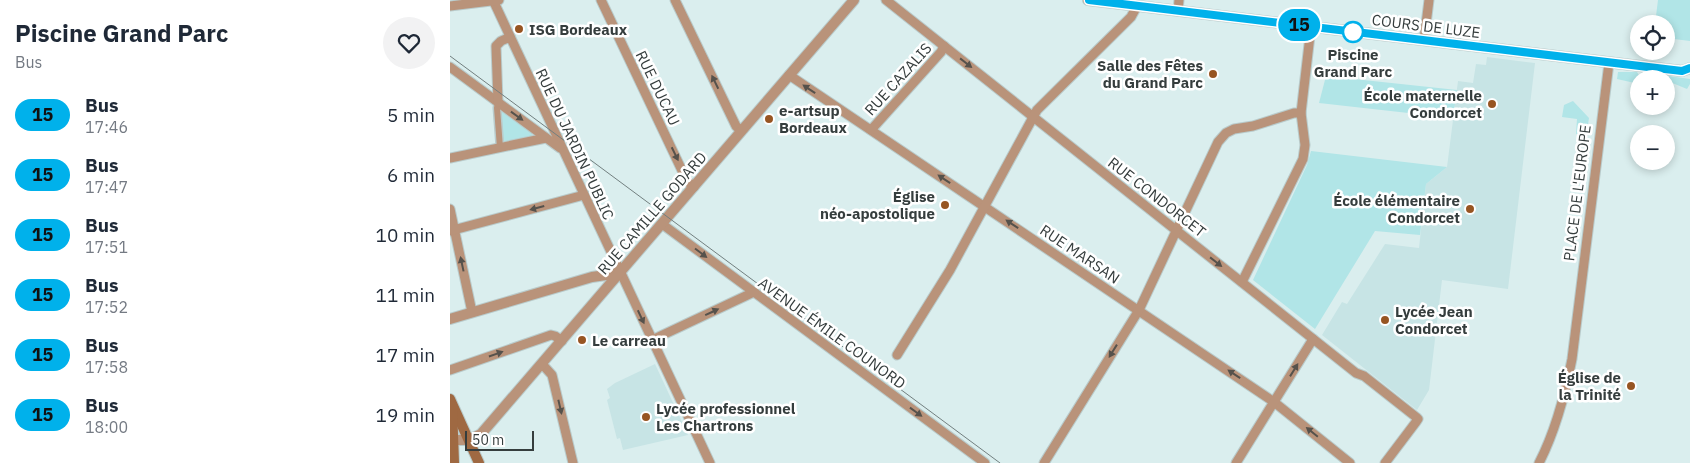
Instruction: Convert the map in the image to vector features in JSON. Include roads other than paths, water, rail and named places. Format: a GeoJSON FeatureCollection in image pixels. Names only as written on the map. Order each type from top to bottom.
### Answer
{"type":"FeatureCollection","features":[{"type":"Feature","properties":{"kind":"main road"},"geometry":{"type":"LineString","coordinates":[[451,401],[479,463]]}},
{"type":"Feature","properties":{"kind":"main road"},"geometry":{"type":"LineString","coordinates":[[451,401],[451,440],[454,463]]}},
{"type":"Feature","properties":{"kind":"street"},"geometry":{"type":"LineString","coordinates":[[450,6],[495,0]]}},
{"type":"Feature","properties":{"kind":"street","name":"RUE DU JARDIN PUBLIC"},"geometry":{"type":"LineString","coordinates":[[495,0],[510,37],[710,463]]}},
{"type":"Feature","properties":{"kind":"street","name":"RUE DUCAU"},"geometry":{"type":"LineString","coordinates":[[601,0],[687,181],[694,187]]}},
{"type":"Feature","properties":{"kind":"street"},"geometry":{"type":"LineString","coordinates":[[675,0],[736,126],[741,131]]}},
{"type":"Feature","properties":{"kind":"street","name":"RUE CAMILLE GODARD"},"geometry":{"type":"LineString","coordinates":[[469,440],[481,434],[854,0]]}},
{"type":"Feature","properties":{"kind":"street","name":"RUE CONDORCET"},"geometry":{"type":"LineString","coordinates":[[886,0],[1356,373],[1364,376],[1412,413],[1418,419],[1386,463]]}},
{"type":"Feature","properties":{"kind":"street","name":"COURS DE LUZE"},"geometry":{"type":"LineString","coordinates":[[1088,0],[1137,6],[1179,5],[1311,27],[1609,63]]}},
{"type":"Feature","properties":{"kind":"street"},"geometry":{"type":"LineString","coordinates":[[1424,40],[1430,0]]}},
{"type":"Feature","properties":{"kind":"street"},"geometry":{"type":"LineString","coordinates":[[897,355],[950,270],[1037,110],[1131,17],[1137,6]]}},
{"type":"Feature","properties":{"kind":"street"},"geometry":{"type":"LineString","coordinates":[[1242,282],[1303,159],[1305,145],[1301,113],[1311,27]]}},
{"type":"Feature","properties":{"kind":"street"},"geometry":{"type":"LineString","coordinates":[[500,148],[496,46],[501,41],[510,37]]}},
{"type":"Feature","properties":{"kind":"street","name":"RUE CAZALIS"},"geometry":{"type":"LineString","coordinates":[[871,130],[941,52],[944,46]]}},
{"type":"Feature","properties":{"kind":"street"},"geometry":{"type":"LineString","coordinates":[[1609,63],[1682,71],[1690,68]]}},
{"type":"Feature","properties":{"kind":"street","name":"PLACE DE L'EUROPE"},"geometry":{"type":"LineString","coordinates":[[1539,463],[1554,430],[1565,394],[1576,326],[1609,63]]}},
{"type":"Feature","properties":{"kind":"street"},"geometry":{"type":"LineString","coordinates":[[450,67],[563,150]]}},
{"type":"Feature","properties":{"kind":"street","name":"RUE MARSAN"},"geometry":{"type":"LineString","coordinates":[[789,75],[1274,402],[1350,463]]}},
{"type":"Feature","properties":{"kind":"street"},"geometry":{"type":"LineString","coordinates":[[1044,463],[1139,310],[1222,136],[1234,129],[1253,126],[1294,112],[1301,113]]}},
{"type":"Feature","properties":{"kind":"street"},"geometry":{"type":"LineString","coordinates":[[450,158],[546,138]]}},
{"type":"Feature","properties":{"kind":"street"},"geometry":{"type":"LineString","coordinates":[[452,230],[584,195]]}},
{"type":"Feature","properties":{"kind":"street"},"geometry":{"type":"LineString","coordinates":[[450,209],[452,230],[472,312]]}},
{"type":"Feature","properties":{"kind":"street","name":"AVENUE ÉMILE COUNORD"},"geometry":{"type":"LineString","coordinates":[[662,224],[985,463]]}},
{"type":"Feature","properties":{"kind":"street"},"geometry":{"type":"LineString","coordinates":[[450,319],[592,277],[620,273]]}},
{"type":"Feature","properties":{"kind":"street"},"geometry":{"type":"LineString","coordinates":[[652,340],[754,292]]}},
{"type":"Feature","properties":{"kind":"street"},"geometry":{"type":"LineString","coordinates":[[450,370],[551,336],[555,336],[562,341]]}},
{"type":"Feature","properties":{"kind":"street"},"geometry":{"type":"LineString","coordinates":[[1236,463],[1313,339]]}},
{"type":"Feature","properties":{"kind":"street"},"geometry":{"type":"LineString","coordinates":[[542,364],[552,375],[573,463]]}},
{"type":"Feature","properties":{"kind":"street"},"geometry":{"type":"LineString","coordinates":[[451,440],[469,440]]}},
{"type":"Feature","properties":{"kind":"tram line"},"geometry":{"type":"LineString","coordinates":[[450,56],[1000,463]]}},
{"type":"Feature","properties":{"kind":"place","name":"ISG Bordeaux"},"geometry":{"type":"Point","coordinates":[519,29]}},
{"type":"Feature","properties":{"kind":"place","name":"Piscine Grand Parc"},"geometry":{"type":"Point","coordinates":[1353,32]}},
{"type":"Feature","properties":{"kind":"place","name":"Salle des Fêtes du Grand Parc"},"geometry":{"type":"Point","coordinates":[1213,74]}},
{"type":"Feature","properties":{"kind":"place","name":"École maternelle Condorcet"},"geometry":{"type":"Point","coordinates":[1492,104]}},
{"type":"Feature","properties":{"kind":"place","name":"e-artsup Bordeaux"},"geometry":{"type":"Point","coordinates":[769,119]}},
{"type":"Feature","properties":{"kind":"place","name":"Église néo-apostolique"},"geometry":{"type":"Point","coordinates":[945,205]}},
{"type":"Feature","properties":{"kind":"place","name":"École élémentaire Condorcet"},"geometry":{"type":"Point","coordinates":[1470,209]}},
{"type":"Feature","properties":{"kind":"place","name":"Lycée Jean Condorcet"},"geometry":{"type":"Point","coordinates":[1385,320]}},
{"type":"Feature","properties":{"kind":"place","name":"Le carreau"},"geometry":{"type":"Point","coordinates":[582,340]}},
{"type":"Feature","properties":{"kind":"place","name":"Église de la Trinité"},"geometry":{"type":"Point","coordinates":[1631,386]}},
{"type":"Feature","properties":{"kind":"place","name":"Lycée professionnel Les Chartrons"},"geometry":{"type":"Point","coordinates":[646,417]}}]}
